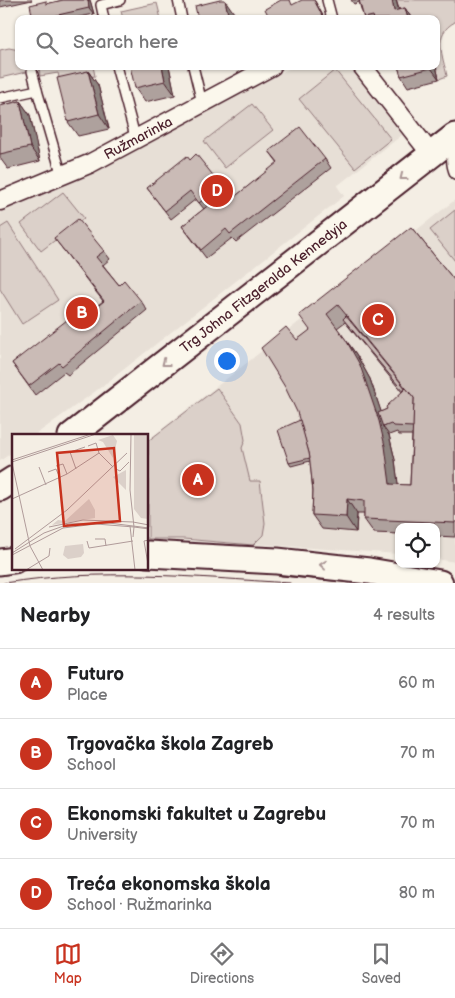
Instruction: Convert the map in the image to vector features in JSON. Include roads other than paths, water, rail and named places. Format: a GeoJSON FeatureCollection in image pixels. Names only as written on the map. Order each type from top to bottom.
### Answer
{"type":"FeatureCollection","features":[{"type":"Feature","properties":{"kind":"main road","name":"Trg Johna Fitzgeralda Kennedyja"},"geometry":{"type":"LineString","coordinates":[[75,434],[455,136]]}},
{"type":"Feature","properties":{"kind":"main road"},"geometry":{"type":"LineString","coordinates":[[0,488],[12,480]]}},
{"type":"Feature","properties":{"kind":"main road"},"geometry":{"type":"LineString","coordinates":[[149,554],[286,562],[369,571],[440,583]]}},
{"type":"Feature","properties":{"kind":"street","name":"Ružmarinka"},"geometry":{"type":"LineString","coordinates":[[0,199],[62,176],[136,140],[264,70]]}},
{"type":"Feature","properties":{"kind":"street"},"geometry":{"type":"LineString","coordinates":[[365,70],[432,154]]}},
{"type":"Feature","properties":{"kind":"lane"},"geometry":{"type":"LineString","coordinates":[[103,15],[101,5],[120,0]]}},
{"type":"Feature","properties":{"kind":"lane"},"geometry":{"type":"LineString","coordinates":[[178,0],[181,15]]}},
{"type":"Feature","properties":{"kind":"lane"},"geometry":{"type":"LineString","coordinates":[[327,0],[331,15]]}},
{"type":"Feature","properties":{"kind":"lane"},"geometry":{"type":"LineString","coordinates":[[117,70],[136,140]]}},
{"type":"Feature","properties":{"kind":"lane"},"geometry":{"type":"LineString","coordinates":[[194,70],[202,103]]}},
{"type":"Feature","properties":{"kind":"lane"},"geometry":{"type":"LineString","coordinates":[[32,71],[62,176]]}},
{"type":"Feature","properties":{"kind":"lane"},"geometry":{"type":"LineString","coordinates":[[0,98],[37,90]]}},
{"type":"Feature","properties":{"kind":"lane"},"geometry":{"type":"LineString","coordinates":[[455,142],[451,158],[455,174]]}},
{"type":"Feature","properties":{"kind":"tram line"},"geometry":{"type":"LineString","coordinates":[[4,583],[40,578],[111,575],[183,576],[290,583]]}},
{"type":"Feature","properties":{"kind":"tram line"},"geometry":{"type":"LineString","coordinates":[[281,576],[353,583]]}},
{"type":"Feature","properties":{"kind":"place","name":"Treća ekonomska škola"},"geometry":{"type":"Point","coordinates":[217,191]}},
{"type":"Feature","properties":{"kind":"place","name":"Trgovačka škola Zagreb"},"geometry":{"type":"Point","coordinates":[82,313]}},
{"type":"Feature","properties":{"kind":"place","name":"Ekonomski fakultet u Zagrebu"},"geometry":{"type":"Point","coordinates":[378,320]}},
{"type":"Feature","properties":{"kind":"place","name":"Futuro"},"geometry":{"type":"Point","coordinates":[198,480]}}]}
